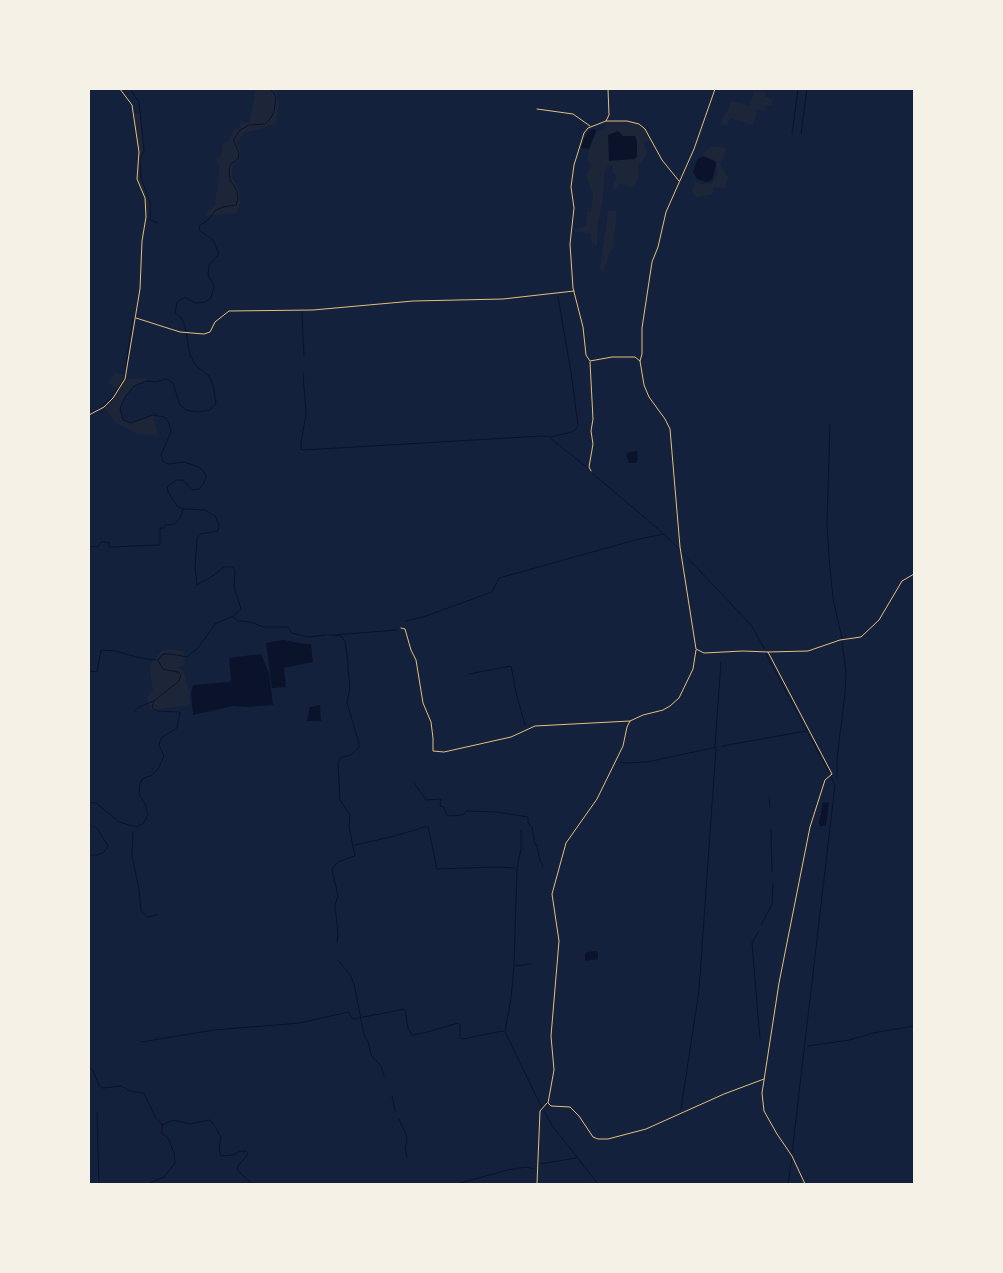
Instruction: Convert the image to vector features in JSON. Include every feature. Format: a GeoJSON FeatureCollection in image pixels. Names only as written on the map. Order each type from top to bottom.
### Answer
{"type":"FeatureCollection","features":[{"type":"Feature","properties":{"kind":"street"},"geometry":{"type":"LineString","coordinates":[[89,415],[104,408],[125,379],[140,289],[142,241],[146,217],[145,198],[137,179],[139,152],[132,105],[120,89]]}},
{"type":"Feature","properties":{"kind":"street"},"geometry":{"type":"LineString","coordinates":[[606,121],[608,115],[608,89]]}},
{"type":"Feature","properties":{"kind":"street"},"geometry":{"type":"LineString","coordinates":[[401,628],[405,630],[416,660],[421,694],[431,722],[432,751],[444,752],[511,737],[535,726],[630,721],[643,715],[663,710],[678,698],[693,669],[696,649],[680,547],[670,429],[649,397],[644,385],[640,361],[642,354],[642,328],[652,262],[658,247],[666,212],[694,149],[715,89]]}},
{"type":"Feature","properties":{"kind":"street"},"geometry":{"type":"LineString","coordinates":[[536,109],[573,114],[590,127]]}},
{"type":"Feature","properties":{"kind":"street"},"geometry":{"type":"LineString","coordinates":[[591,471],[589,467],[593,444],[591,424],[593,419],[590,361],[586,355],[583,327],[574,292],[570,244],[574,208],[570,188],[576,155],[584,132],[590,127],[606,121],[626,121],[639,124],[645,129],[662,160],[680,182]]}},
{"type":"Feature","properties":{"kind":"street"},"geometry":{"type":"LineString","coordinates":[[136,318],[180,332],[210,332],[215,322],[229,311],[313,310],[413,301],[503,299],[574,292]]}},
{"type":"Feature","properties":{"kind":"street"},"geometry":{"type":"LineString","coordinates":[[590,361],[612,357],[634,357],[640,361]]}},
{"type":"Feature","properties":{"kind":"street"},"geometry":{"type":"LineString","coordinates":[[696,649],[704,653],[808,650],[840,640],[861,637],[878,620],[902,582],[914,574]]}},
{"type":"Feature","properties":{"kind":"street"},"geometry":{"type":"LineString","coordinates":[[768,652],[832,774],[825,780],[810,827],[779,983],[762,1092],[764,1111],[792,1156],[805,1184]]}},
{"type":"Feature","properties":{"kind":"street"},"geometry":{"type":"LineString","coordinates":[[537,1184],[540,1111],[548,1103],[554,1070],[551,1036],[558,941],[552,894],[553,886],[566,843],[596,799],[623,746],[630,721]]}},
{"type":"Feature","properties":{"kind":"street"},"geometry":{"type":"LineString","coordinates":[[548,1103],[551,1106],[570,1107],[579,1116],[593,1137],[608,1139],[646,1129],[724,1094],[764,1079]]}},
{"type":"Feature","properties":{"kind":"shaded area"},"geometry":{"type":"Polygon","coordinates":[[[256,89],[275,89],[279,103],[276,123],[261,129],[245,132],[237,142],[241,152],[239,160],[233,165],[232,178],[239,189],[241,201],[236,213],[204,216],[215,205],[216,192],[218,191],[219,167],[216,159],[221,156],[223,143],[227,143],[234,129],[239,128],[241,122],[249,123],[256,89]]]}},
{"type":"Feature","properties":{"kind":"shaded area"},"geometry":{"type":"Polygon","coordinates":[[[754,91],[765,93],[765,97],[773,99],[772,106],[766,105],[765,112],[757,109],[753,125],[730,118],[727,126],[720,123],[728,110],[730,101],[750,106],[754,91]]]}},
{"type":"Feature","properties":{"kind":"shaded area"},"geometry":{"type":"Polygon","coordinates":[[[140,113],[144,151],[140,158],[141,178],[150,203],[149,215],[146,214],[145,198],[137,179],[139,152],[134,114],[140,113]]]}},
{"type":"Feature","properties":{"kind":"shaded area"},"geometry":{"type":"Polygon","coordinates":[[[606,121],[627,121],[639,124],[645,129],[652,141],[644,142],[647,154],[638,166],[639,176],[636,184],[631,187],[621,184],[614,191],[613,186],[617,178],[612,172],[613,166],[608,165],[604,173],[597,246],[592,243],[590,233],[575,232],[575,229],[586,226],[587,212],[591,211],[593,195],[586,175],[592,166],[587,158],[593,137],[596,132],[606,127],[606,121]]]}},
{"type":"Feature","properties":{"kind":"shaded area"},"geometry":{"type":"Polygon","coordinates":[[[595,129],[596,132],[589,149],[581,148],[590,130],[595,129]]]}},
{"type":"Feature","properties":{"kind":"shaded area"},"geometry":{"type":"Polygon","coordinates":[[[618,131],[623,136],[635,136],[637,141],[637,157],[634,159],[609,161],[608,135],[618,131]]]}},
{"type":"Feature","properties":{"kind":"shaded area"},"geometry":{"type":"Polygon","coordinates":[[[711,146],[727,148],[720,165],[728,177],[725,189],[714,187],[712,195],[696,197],[692,192],[695,181],[702,184],[712,183],[717,175],[717,161],[702,155],[711,146]]]}},
{"type":"Feature","properties":{"kind":"shaded area"},"geometry":{"type":"Polygon","coordinates":[[[704,157],[715,161],[716,165],[712,180],[706,182],[697,179],[693,172],[697,160],[704,157]]]}},
{"type":"Feature","properties":{"kind":"shaded area"},"geometry":{"type":"Polygon","coordinates":[[[614,210],[617,213],[613,248],[610,251],[604,270],[600,270],[608,211],[614,210]]]}},
{"type":"Feature","properties":{"kind":"shaded area"},"geometry":{"type":"Polygon","coordinates":[[[115,373],[127,375],[126,379],[147,378],[147,381],[134,386],[125,397],[120,408],[121,414],[123,420],[131,423],[153,415],[158,435],[137,434],[116,423],[104,407],[119,390],[108,383],[115,373]]]}},
{"type":"Feature","properties":{"kind":"shaded area"},"geometry":{"type":"Polygon","coordinates":[[[637,451],[638,459],[636,463],[629,463],[626,453],[637,451]]]}},
{"type":"Feature","properties":{"kind":"shaded area"},"geometry":{"type":"Polygon","coordinates":[[[283,640],[311,644],[313,662],[284,668],[286,687],[272,688],[266,643],[283,640]]]}},
{"type":"Feature","properties":{"kind":"shaded area"},"geometry":{"type":"Polygon","coordinates":[[[170,649],[184,652],[185,665],[178,667],[183,671],[189,690],[190,705],[149,710],[150,702],[147,703],[150,691],[153,691],[150,671],[151,664],[161,651],[170,649]]]}},
{"type":"Feature","properties":{"kind":"shaded area"},"geometry":{"type":"Polygon","coordinates":[[[261,654],[269,673],[273,705],[233,706],[193,715],[191,693],[193,685],[229,682],[231,680],[229,658],[261,654]]]}},
{"type":"Feature","properties":{"kind":"shaded area"},"geometry":{"type":"Polygon","coordinates":[[[320,705],[321,721],[307,721],[310,707],[320,705]]]}},
{"type":"Feature","properties":{"kind":"shaded area"},"geometry":{"type":"Polygon","coordinates":[[[823,802],[829,803],[826,826],[820,826],[819,823],[823,802]]]}},
{"type":"Feature","properties":{"kind":"shaded area"},"geometry":{"type":"Polygon","coordinates":[[[596,951],[598,959],[585,961],[585,954],[587,952],[596,951]]]}},
{"type":"Feature","properties":{"kind":"waterway"},"geometry":{"type":"LineString","coordinates":[[130,89],[139,102],[144,151],[140,158],[141,178],[150,203],[150,220],[158,223]]}},
{"type":"Feature","properties":{"kind":"waterway"},"geometry":{"type":"LineString","coordinates":[[89,802],[96,803],[119,822],[136,827],[143,824],[148,815],[145,804],[139,795],[140,784],[142,779],[152,775],[158,769],[164,756],[159,745],[161,738],[177,728],[180,712],[156,711],[152,707],[154,701],[179,681],[181,675],[178,672],[163,669],[158,660],[163,654],[187,657],[198,648],[216,623],[232,617],[241,609],[234,586],[235,570],[232,567],[224,567],[197,585],[195,568],[197,538],[200,534],[218,531],[219,525],[215,516],[205,510],[183,509],[177,506],[168,492],[167,487],[176,480],[183,480],[192,490],[199,489],[204,483],[206,476],[204,472],[199,467],[184,462],[169,464],[163,462],[161,455],[171,432],[165,417],[153,415],[131,423],[123,420],[120,408],[125,397],[134,386],[147,381],[156,382],[166,379],[173,383],[180,405],[186,410],[197,412],[210,410],[216,403],[213,385],[209,376],[196,366],[190,355],[185,326],[182,319],[175,313],[177,302],[185,297],[195,303],[205,302],[211,298],[214,286],[208,275],[209,265],[219,254],[213,240],[199,230],[200,225],[207,221],[216,210],[236,205],[238,199],[237,191],[230,180],[229,170],[231,164],[238,159],[239,153],[234,139],[240,130],[249,125],[265,124],[271,118],[276,98],[270,89]]}},
{"type":"Feature","properties":{"kind":"waterway"},"geometry":{"type":"LineString","coordinates":[[792,134],[798,89]]}},
{"type":"Feature","properties":{"kind":"waterway"},"geometry":{"type":"LineString","coordinates":[[801,133],[807,89]]}},
{"type":"Feature","properties":{"kind":"waterway"},"geometry":{"type":"LineString","coordinates":[[550,437],[572,432],[578,425],[558,297]]}},
{"type":"Feature","properties":{"kind":"waterway"},"geometry":{"type":"LineString","coordinates":[[302,312],[304,356]]}},
{"type":"Feature","properties":{"kind":"waterway"},"geometry":{"type":"LineString","coordinates":[[98,410],[112,397],[124,379],[133,318]]}},
{"type":"Feature","properties":{"kind":"waterway"},"geometry":{"type":"LineString","coordinates":[[303,373],[306,414],[301,449],[542,436],[549,437],[589,469]]}},
{"type":"Feature","properties":{"kind":"waterway"},"geometry":{"type":"LineString","coordinates":[[830,424],[827,523],[833,599],[842,638]]}},
{"type":"Feature","properties":{"kind":"waterway"},"geometry":{"type":"LineString","coordinates":[[592,473],[679,549]]}},
{"type":"Feature","properties":{"kind":"waterway"},"geometry":{"type":"LineString","coordinates":[[89,546],[98,547],[101,542],[109,542],[109,547],[160,545],[160,528],[164,528],[165,525],[175,524],[180,518],[183,509]]}},
{"type":"Feature","properties":{"kind":"waterway"},"geometry":{"type":"LineString","coordinates":[[406,621],[423,617],[492,592],[499,578],[639,539],[664,534]]}},
{"type":"Feature","properties":{"kind":"waterway"},"geometry":{"type":"LineString","coordinates":[[682,552],[751,625],[764,648]]}},
{"type":"Feature","properties":{"kind":"waterway"},"geometry":{"type":"LineString","coordinates":[[233,617],[238,621],[251,622],[263,627],[288,627],[292,633],[308,637],[326,635]]}},
{"type":"Feature","properties":{"kind":"waterway"},"geometry":{"type":"LineString","coordinates":[[333,635],[397,630]]}},
{"type":"Feature","properties":{"kind":"waterway"},"geometry":{"type":"LineString","coordinates":[[328,635],[341,636],[345,642],[350,688],[347,703],[359,743],[359,747],[351,755],[340,758],[338,764],[340,800],[350,815],[349,827],[355,856],[338,862],[332,869],[338,896],[335,905],[337,942]]}},
{"type":"Feature","properties":{"kind":"waterway"},"geometry":{"type":"LineString","coordinates":[[837,778],[837,759],[846,673],[842,642]]}},
{"type":"Feature","properties":{"kind":"waterway"},"geometry":{"type":"LineString","coordinates":[[89,676],[90,671],[97,672],[101,650],[157,660]]}},
{"type":"Feature","properties":{"kind":"waterway"},"geometry":{"type":"LineString","coordinates":[[766,654],[829,772]]}},
{"type":"Feature","properties":{"kind":"waterway"},"geometry":{"type":"LineString","coordinates":[[715,746],[721,662]]}},
{"type":"Feature","properties":{"kind":"waterway"},"geometry":{"type":"LineString","coordinates":[[469,674],[511,666],[525,725]]}},
{"type":"Feature","properties":{"kind":"waterway"},"geometry":{"type":"LineString","coordinates":[[135,711],[139,707],[153,701]]}},
{"type":"Feature","properties":{"kind":"waterway"},"geometry":{"type":"LineString","coordinates":[[722,746],[806,731]]}},
{"type":"Feature","properties":{"kind":"waterway"},"geometry":{"type":"LineString","coordinates":[[620,762],[647,762],[717,747]]}},
{"type":"Feature","properties":{"kind":"waterway"},"geometry":{"type":"LineString","coordinates":[[681,1109],[699,990],[716,748]]}},
{"type":"Feature","properties":{"kind":"waterway"},"geometry":{"type":"LineString","coordinates":[[792,1153],[835,785],[831,777]]}},
{"type":"Feature","properties":{"kind":"waterway"},"geometry":{"type":"LineString","coordinates":[[414,783],[426,800],[441,799],[440,806],[444,807],[446,814],[449,816],[463,815],[466,811],[497,812],[528,817],[528,823],[532,827],[535,844],[537,845],[543,867]]}},
{"type":"Feature","properties":{"kind":"waterway"},"geometry":{"type":"LineString","coordinates":[[769,797],[770,807]]}},
{"type":"Feature","properties":{"kind":"waterway"},"geometry":{"type":"LineString","coordinates":[[89,824],[97,828],[108,846],[103,853],[89,855]]}},
{"type":"Feature","properties":{"kind":"waterway"},"geometry":{"type":"LineString","coordinates":[[355,845],[428,826],[437,869],[516,868]]}},
{"type":"Feature","properties":{"kind":"waterway"},"geometry":{"type":"LineString","coordinates":[[505,1031],[514,965],[517,868],[521,849],[521,830]]}},
{"type":"Feature","properties":{"kind":"waterway"},"geometry":{"type":"LineString","coordinates":[[771,830],[772,872]]}},
{"type":"Feature","properties":{"kind":"waterway"},"geometry":{"type":"LineString","coordinates":[[133,832],[132,856],[139,889],[141,911],[147,917],[157,915]]}},
{"type":"Feature","properties":{"kind":"waterway"},"geometry":{"type":"LineString","coordinates":[[761,925],[772,904],[773,883]]}},
{"type":"Feature","properties":{"kind":"waterway"},"geometry":{"type":"LineString","coordinates":[[758,932],[752,943],[760,1039]]}},
{"type":"Feature","properties":{"kind":"waterway"},"geometry":{"type":"LineString","coordinates":[[338,960],[350,975],[354,984],[364,1035],[368,1041],[371,1055],[381,1066],[384,1076]]}},
{"type":"Feature","properties":{"kind":"waterway"},"geometry":{"type":"LineString","coordinates":[[515,966],[531,964]]}},
{"type":"Feature","properties":{"kind":"waterway"},"geometry":{"type":"LineString","coordinates":[[141,1042],[214,1030],[300,1023],[348,1012],[353,1019],[405,1009],[408,1028],[412,1035],[458,1023],[460,1025],[460,1038],[462,1039],[505,1032],[542,1108]]}},
{"type":"Feature","properties":{"kind":"waterway"},"geometry":{"type":"LineString","coordinates":[[808,1046],[849,1040],[873,1033],[914,1026]]}},
{"type":"Feature","properties":{"kind":"waterway"},"geometry":{"type":"LineString","coordinates":[[89,1068],[93,1070],[99,1086],[103,1088],[121,1086],[130,1091],[144,1093],[155,1117],[162,1125],[173,1120],[189,1124],[209,1120],[212,1122],[221,1137],[219,1149],[221,1156],[233,1155],[241,1151],[246,1151],[248,1154],[237,1170],[252,1184]]}},
{"type":"Feature","properties":{"kind":"waterway"},"geometry":{"type":"LineString","coordinates":[[392,1096],[395,1111]]}},
{"type":"Feature","properties":{"kind":"waterway"},"geometry":{"type":"LineString","coordinates":[[544,1111],[551,1124],[598,1184]]}},
{"type":"Feature","properties":{"kind":"waterway"},"geometry":{"type":"LineString","coordinates":[[97,1113],[99,1184]]}},
{"type":"Feature","properties":{"kind":"waterway"},"geometry":{"type":"LineString","coordinates":[[399,1119],[406,1134],[407,1142],[405,1147],[407,1157]]}},
{"type":"Feature","properties":{"kind":"waterway"},"geometry":{"type":"LineString","coordinates":[[149,1184],[164,1177],[175,1163],[174,1153],[168,1138],[162,1134],[162,1125]]}},
{"type":"Feature","properties":{"kind":"waterway"},"geometry":{"type":"LineString","coordinates":[[540,1164],[576,1158]]}},
{"type":"Feature","properties":{"kind":"waterway"},"geometry":{"type":"LineString","coordinates":[[788,1184],[792,1158]]}},
{"type":"Feature","properties":{"kind":"waterway"},"geometry":{"type":"LineString","coordinates":[[457,1184],[507,1170],[526,1167],[534,1169]]}}]}
